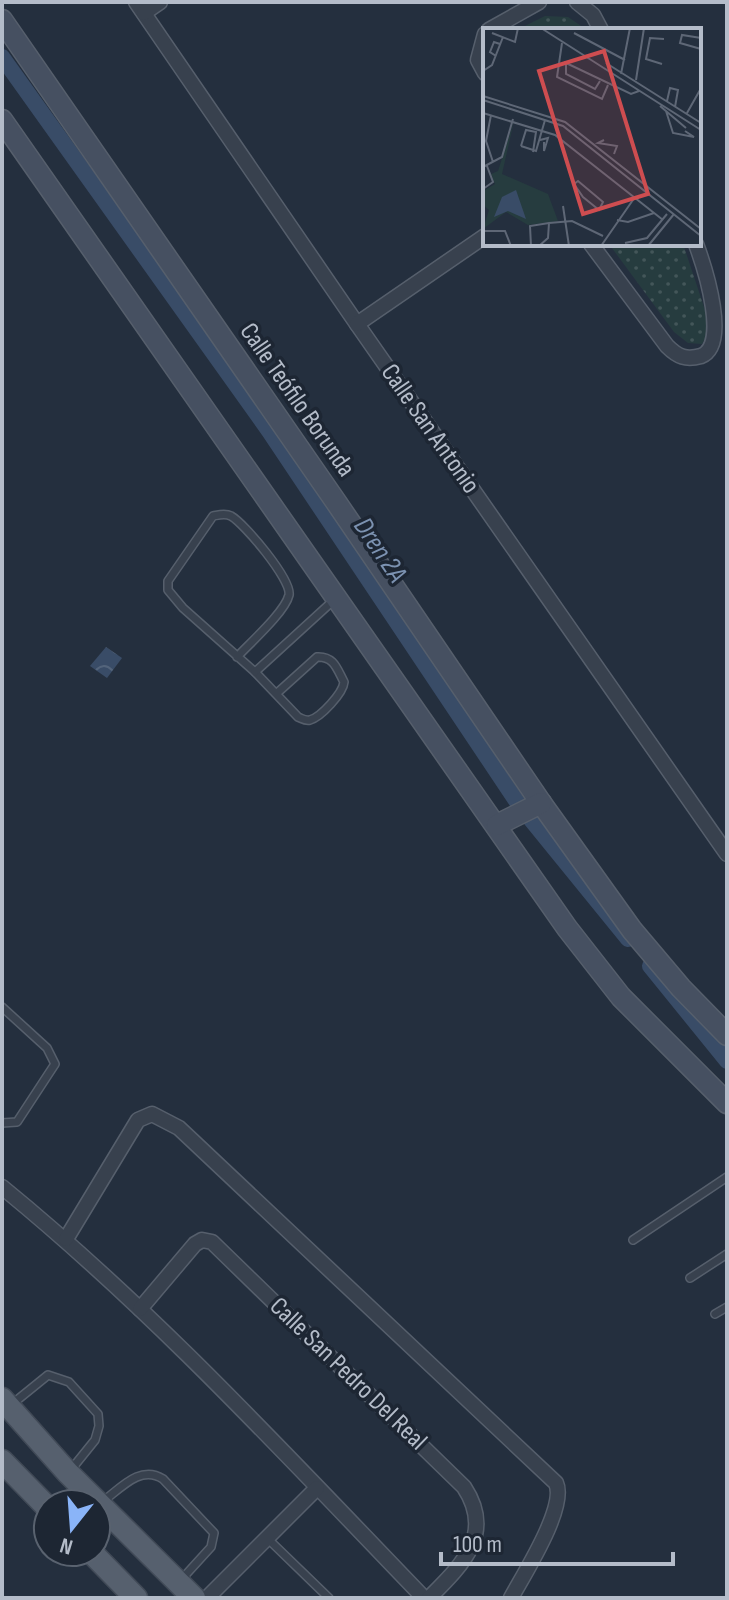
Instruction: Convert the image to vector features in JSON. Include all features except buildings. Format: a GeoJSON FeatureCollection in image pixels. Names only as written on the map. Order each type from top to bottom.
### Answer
{"type":"FeatureCollection","features":[{"type":"Feature","properties":{"kind":"main road","name":"Calle Teófilo Borunda"},"geometry":{"type":"LineString","coordinates":[[2,20],[336,502],[536,805],[649,952],[727,1035]]}},
{"type":"Feature","properties":{"kind":"main road"},"geometry":{"type":"LineString","coordinates":[[2,120],[337,598],[502,823],[567,928],[607,981],[727,1103]]}},
{"type":"Feature","properties":{"kind":"main road"},"geometry":{"type":"LineString","coordinates":[[502,823],[536,805]]}},
{"type":"Feature","properties":{"kind":"main road"},"geometry":{"type":"LineString","coordinates":[[5,1403],[83,1488]]}},
{"type":"Feature","properties":{"kind":"main road"},"geometry":{"type":"LineString","coordinates":[[2,1461],[32,1492]]}},
{"type":"Feature","properties":{"kind":"main road"},"geometry":{"type":"LineString","coordinates":[[112,1517],[186,1591]]}},
{"type":"Feature","properties":{"kind":"main road"},"geometry":{"type":"LineString","coordinates":[[107,1568],[136,1598]]}},
{"type":"Feature","properties":{"kind":"street"},"geometry":{"type":"LineString","coordinates":[[140,8],[160,2]]}},
{"type":"Feature","properties":{"kind":"street"},"geometry":{"type":"LineString","coordinates":[[494,28],[539,2]]}},
{"type":"Feature","properties":{"kind":"street"},"geometry":{"type":"LineString","coordinates":[[577,2],[593,15],[600,28]]}},
{"type":"Feature","properties":{"kind":"street","name":"Calle San Antonio"},"geometry":{"type":"LineString","coordinates":[[140,8],[727,854]]}},
{"type":"Feature","properties":{"kind":"street"},"geometry":{"type":"LineString","coordinates":[[483,44],[478,60],[483,69]]}},
{"type":"Feature","properties":{"kind":"street"},"geometry":{"type":"LineString","coordinates":[[357,324],[483,237]]}},
{"type":"Feature","properties":{"kind":"street"},"geometry":{"type":"LineString","coordinates":[[592,246],[667,346],[676,355],[690,359],[709,354],[719,343],[722,333],[715,299],[697,246]]}},
{"type":"Feature","properties":{"kind":"street"},"geometry":{"type":"LineString","coordinates":[[66,1239],[138,1120],[152,1114],[179,1128],[556,1483],[560,1491],[556,1509],[511,1598]]}},
{"type":"Feature","properties":{"kind":"street","name":"Calle San Pedro Del Real"},"geometry":{"type":"LineString","coordinates":[[2,1187],[66,1239],[140,1309],[426,1598],[458,1569],[469,1551],[478,1518],[474,1503],[464,1487],[212,1242],[202,1240],[195,1244],[140,1309]]}},
{"type":"Feature","properties":{"kind":"street"},"geometry":{"type":"LineString","coordinates":[[207,1598],[317,1488]]}},
{"type":"Feature","properties":{"kind":"lane"},"geometry":{"type":"LineString","coordinates":[[237,657],[281,610],[289,588],[266,553],[233,517],[219,515],[213,516],[167,585],[183,608],[237,657],[255,672],[276,694],[298,717],[306,721],[313,719],[341,693],[344,682],[334,663],[317,657],[276,694]]}},
{"type":"Feature","properties":{"kind":"lane"},"geometry":{"type":"LineString","coordinates":[[255,672],[337,598]]}},
{"type":"Feature","properties":{"kind":"lane"},"geometry":{"type":"LineString","coordinates":[[2,1007],[47,1048],[55,1064],[17,1122],[2,1123]]}},
{"type":"Feature","properties":{"kind":"lane"},"geometry":{"type":"LineString","coordinates":[[633,1240],[727,1177]]}},
{"type":"Feature","properties":{"kind":"lane"},"geometry":{"type":"LineString","coordinates":[[690,1278],[727,1254]]}},
{"type":"Feature","properties":{"kind":"lane"},"geometry":{"type":"LineString","coordinates":[[715,1314],[727,1307]]}},
{"type":"Feature","properties":{"kind":"lane"},"geometry":{"type":"LineString","coordinates":[[5,1403],[48,1375],[69,1382],[98,1414],[95,1440],[68,1473]]}},
{"type":"Feature","properties":{"kind":"lane"},"geometry":{"type":"LineString","coordinates":[[112,1494],[138,1475],[155,1474],[214,1533],[211,1547],[186,1591]]}},
{"type":"Feature","properties":{"kind":"lane"},"geometry":{"type":"LineString","coordinates":[[267,1538],[329,1598]]}},
{"type":"Feature","properties":{"kind":"green space"},"geometry":{"type":"Polygon","coordinates":[[[545,16],[568,17],[584,28],[521,28],[545,16]]]}},
{"type":"Feature","properties":{"kind":"green space"},"geometry":{"type":"Polygon","coordinates":[[[610,246],[684,246],[711,328],[702,344],[688,343],[674,332],[610,246]]]}},
{"type":"Feature","properties":{"kind":"water"},"geometry":{"type":"Polygon","coordinates":[[[106,647],[122,658],[107,678],[90,666],[106,647]]]}},
{"type":"Feature","properties":{"kind":"waterway","name":"Dren 2A"},"geometry":{"type":"LineString","coordinates":[[2,57],[269,431],[519,805],[628,939]]}},
{"type":"Feature","properties":{"kind":"waterway","name":"Dren 2A"},"geometry":{"type":"LineString","coordinates":[[650,966],[727,1061]]}}]}
